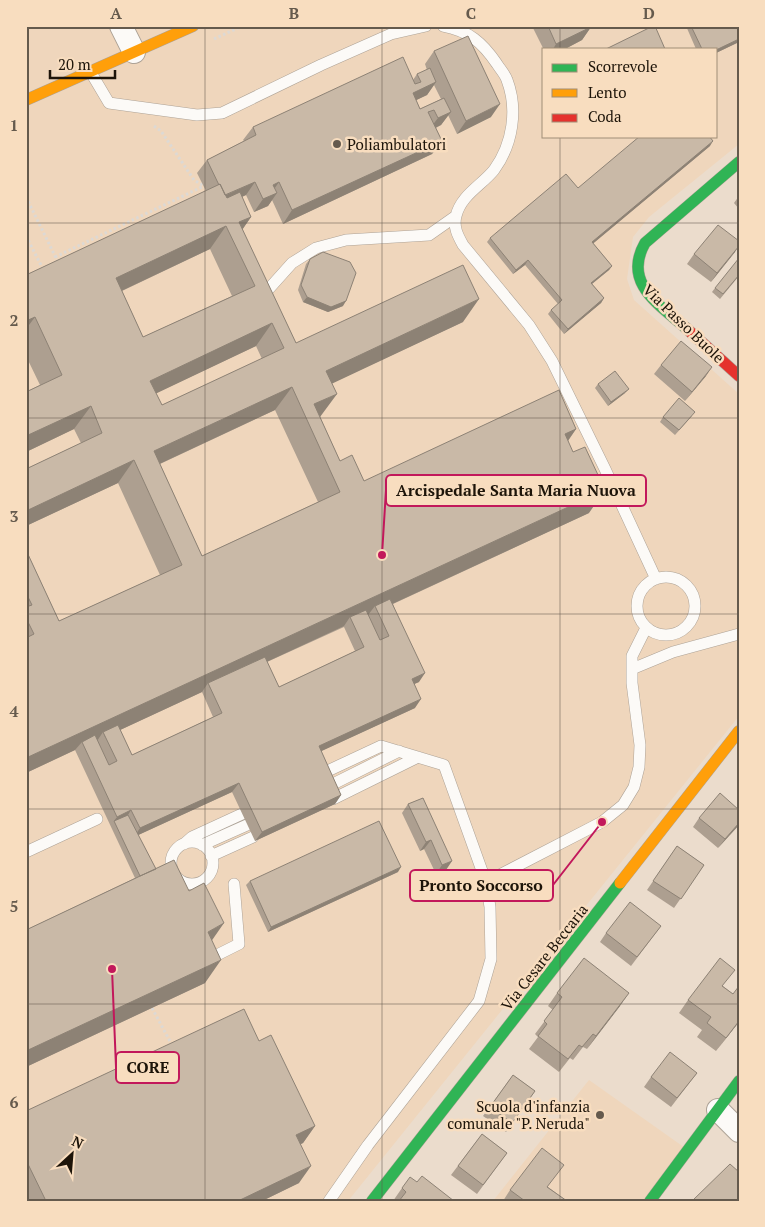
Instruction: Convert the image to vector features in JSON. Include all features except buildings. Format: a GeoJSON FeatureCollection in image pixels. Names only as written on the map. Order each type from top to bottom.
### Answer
{"type":"FeatureCollection","features":[{"type":"Feature","properties":{"kind":"street"},"geometry":{"type":"LineString","coordinates":[[121,26],[134,52]]}},
{"type":"Feature","properties":{"kind":"street"},"geometry":{"type":"LineString","coordinates":[[26,100],[193,26]]}},
{"type":"Feature","properties":{"kind":"street","name":"Via Passo Buole"},"geometry":{"type":"LineString","coordinates":[[739,162],[644,243],[636,262],[639,280],[646,292],[739,376]]}},
{"type":"Feature","properties":{"kind":"street","name":"Via Cesare Beccaria"},"geometry":{"type":"LineString","coordinates":[[372,1201],[739,730]]}},
{"type":"Feature","properties":{"kind":"street"},"geometry":{"type":"LineString","coordinates":[[650,1201],[739,1081]]}},
{"type":"Feature","properties":{"kind":"street"},"geometry":{"type":"LineString","coordinates":[[718,1110],[739,1131]]}},
{"type":"Feature","properties":{"kind":"lane"},"geometry":{"type":"LineString","coordinates":[[90,72],[109,103],[197,115],[222,113],[321,65],[391,34],[426,26]]}},
{"type":"Feature","properties":{"kind":"lane"},"geometry":{"type":"LineString","coordinates":[[249,300],[266,292],[292,263],[316,248],[346,240],[429,235],[456,216],[467,195],[494,170],[506,150],[513,126],[513,102],[506,78],[474,32],[442,26]]}},
{"type":"Feature","properties":{"kind":"lane"},"geometry":{"type":"LineString","coordinates":[[456,216],[456,230],[463,245],[529,325],[552,361],[656,579]]}},
{"type":"Feature","properties":{"kind":"lane"},"geometry":{"type":"LineString","coordinates":[[664,577],[674,578],[689,588],[694,596],[696,605],[690,624],[683,631],[674,635],[664,636],[654,634],[646,628],[640,622],[637,614],[638,596],[648,583],[664,577]]}},
{"type":"Feature","properties":{"kind":"lane"},"geometry":{"type":"LineString","coordinates":[[486,882],[602,822],[623,805],[634,787],[639,767],[640,745],[632,683],[632,656],[646,628]]}},
{"type":"Feature","properties":{"kind":"lane"},"geometry":{"type":"LineString","coordinates":[[632,669],[673,652],[739,634]]}},
{"type":"Feature","properties":{"kind":"lane"},"geometry":{"type":"LineString","coordinates":[[321,774],[381,746],[444,765],[486,882],[490,907],[491,959],[479,1002],[368,1144],[329,1201]]}},
{"type":"Feature","properties":{"kind":"lane"},"geometry":{"type":"LineString","coordinates":[[327,787],[399,751]]}},
{"type":"Feature","properties":{"kind":"lane"},"geometry":{"type":"LineString","coordinates":[[333,799],[418,757]]}},
{"type":"Feature","properties":{"kind":"lane"},"geometry":{"type":"LineString","coordinates":[[184,844],[192,837],[242,814]]}},
{"type":"Feature","properties":{"kind":"lane"},"geometry":{"type":"LineString","coordinates":[[26,852],[97,819]]}},
{"type":"Feature","properties":{"kind":"lane"},"geometry":{"type":"LineString","coordinates":[[202,845],[247,825]]}},
{"type":"Feature","properties":{"kind":"lane"},"geometry":{"type":"LineString","coordinates":[[211,856],[253,837]]}},
{"type":"Feature","properties":{"kind":"lane"},"geometry":{"type":"LineString","coordinates":[[190,842],[202,845],[208,850],[211,856],[211,870],[203,880],[190,884],[183,882],[173,872],[171,859],[178,847],[184,844],[190,842]]}},
{"type":"Feature","properties":{"kind":"lane"},"geometry":{"type":"LineString","coordinates":[[171,886],[183,882]]}},
{"type":"Feature","properties":{"kind":"lane"},"geometry":{"type":"LineString","coordinates":[[201,943],[209,959],[239,944],[234,884]]}},
{"type":"Feature","properties":{"kind":"path"},"geometry":{"type":"LineString","coordinates":[[55,257],[204,186],[194,180],[161,131],[152,124]]}},
{"type":"Feature","properties":{"kind":"path"},"geometry":{"type":"LineString","coordinates":[[26,198],[59,265]]}},
{"type":"Feature","properties":{"kind":"path"},"geometry":{"type":"LineString","coordinates":[[26,236],[44,271]]}},
{"type":"Feature","properties":{"kind":"path"},"geometry":{"type":"LineString","coordinates":[[152,1008],[172,1045]]}},
{"type":"Feature","properties":{"kind":"shaded area"},"geometry":{"type":"Polygon","coordinates":[[[26,26],[739,26],[739,144],[649,217],[633,237],[627,279],[634,300],[739,394],[739,716],[348,1201],[26,1201],[26,26]]]}},
{"type":"Feature","properties":{"kind":"shaded area","name":"Scuola d'infanzia comunale \"P. Neruda\""},"geometry":{"type":"Polygon","coordinates":[[[589,1080],[688,1150],[650,1201],[493,1201],[589,1080]]]}},
{"type":"Feature","properties":{"kind":"traffic: fast"},"geometry":{"type":"LineString","coordinates":[[686,328],[665,311],[647,292],[638,270],[639,257],[645,243],[739,162]]}},
{"type":"Feature","properties":{"kind":"traffic: fast"},"geometry":{"type":"LineString","coordinates":[[372,1201],[620,883]]}},
{"type":"Feature","properties":{"kind":"traffic: fast"},"geometry":{"type":"LineString","coordinates":[[650,1201],[739,1081]]}},
{"type":"Feature","properties":{"kind":"traffic: slow"},"geometry":{"type":"LineString","coordinates":[[26,100],[193,26]]}},
{"type":"Feature","properties":{"kind":"traffic: slow"},"geometry":{"type":"LineString","coordinates":[[620,883],[739,731]]}},
{"type":"Feature","properties":{"kind":"traffic: jam"},"geometry":{"type":"LineString","coordinates":[[686,328],[739,376]]}},
{"type":"Feature","properties":{"kind":"place","name":"Poliambulatori"},"geometry":{"type":"Point","coordinates":[337,144]}},
{"type":"Feature","properties":{"kind":"place","name":"Arcispedale Santa Maria Nuova"},"geometry":{"type":"Point","coordinates":[382,555]}},
{"type":"Feature","properties":{"kind":"place","name":"Pronto Soccorso"},"geometry":{"type":"Point","coordinates":[602,822]}},
{"type":"Feature","properties":{"kind":"place","name":"CORE"},"geometry":{"type":"Point","coordinates":[112,969]}},
{"type":"Feature","properties":{"kind":"place","name":"Scuola d'infanzia comunale \"P. Neruda\""},"geometry":{"type":"Point","coordinates":[600,1115]}}]}
